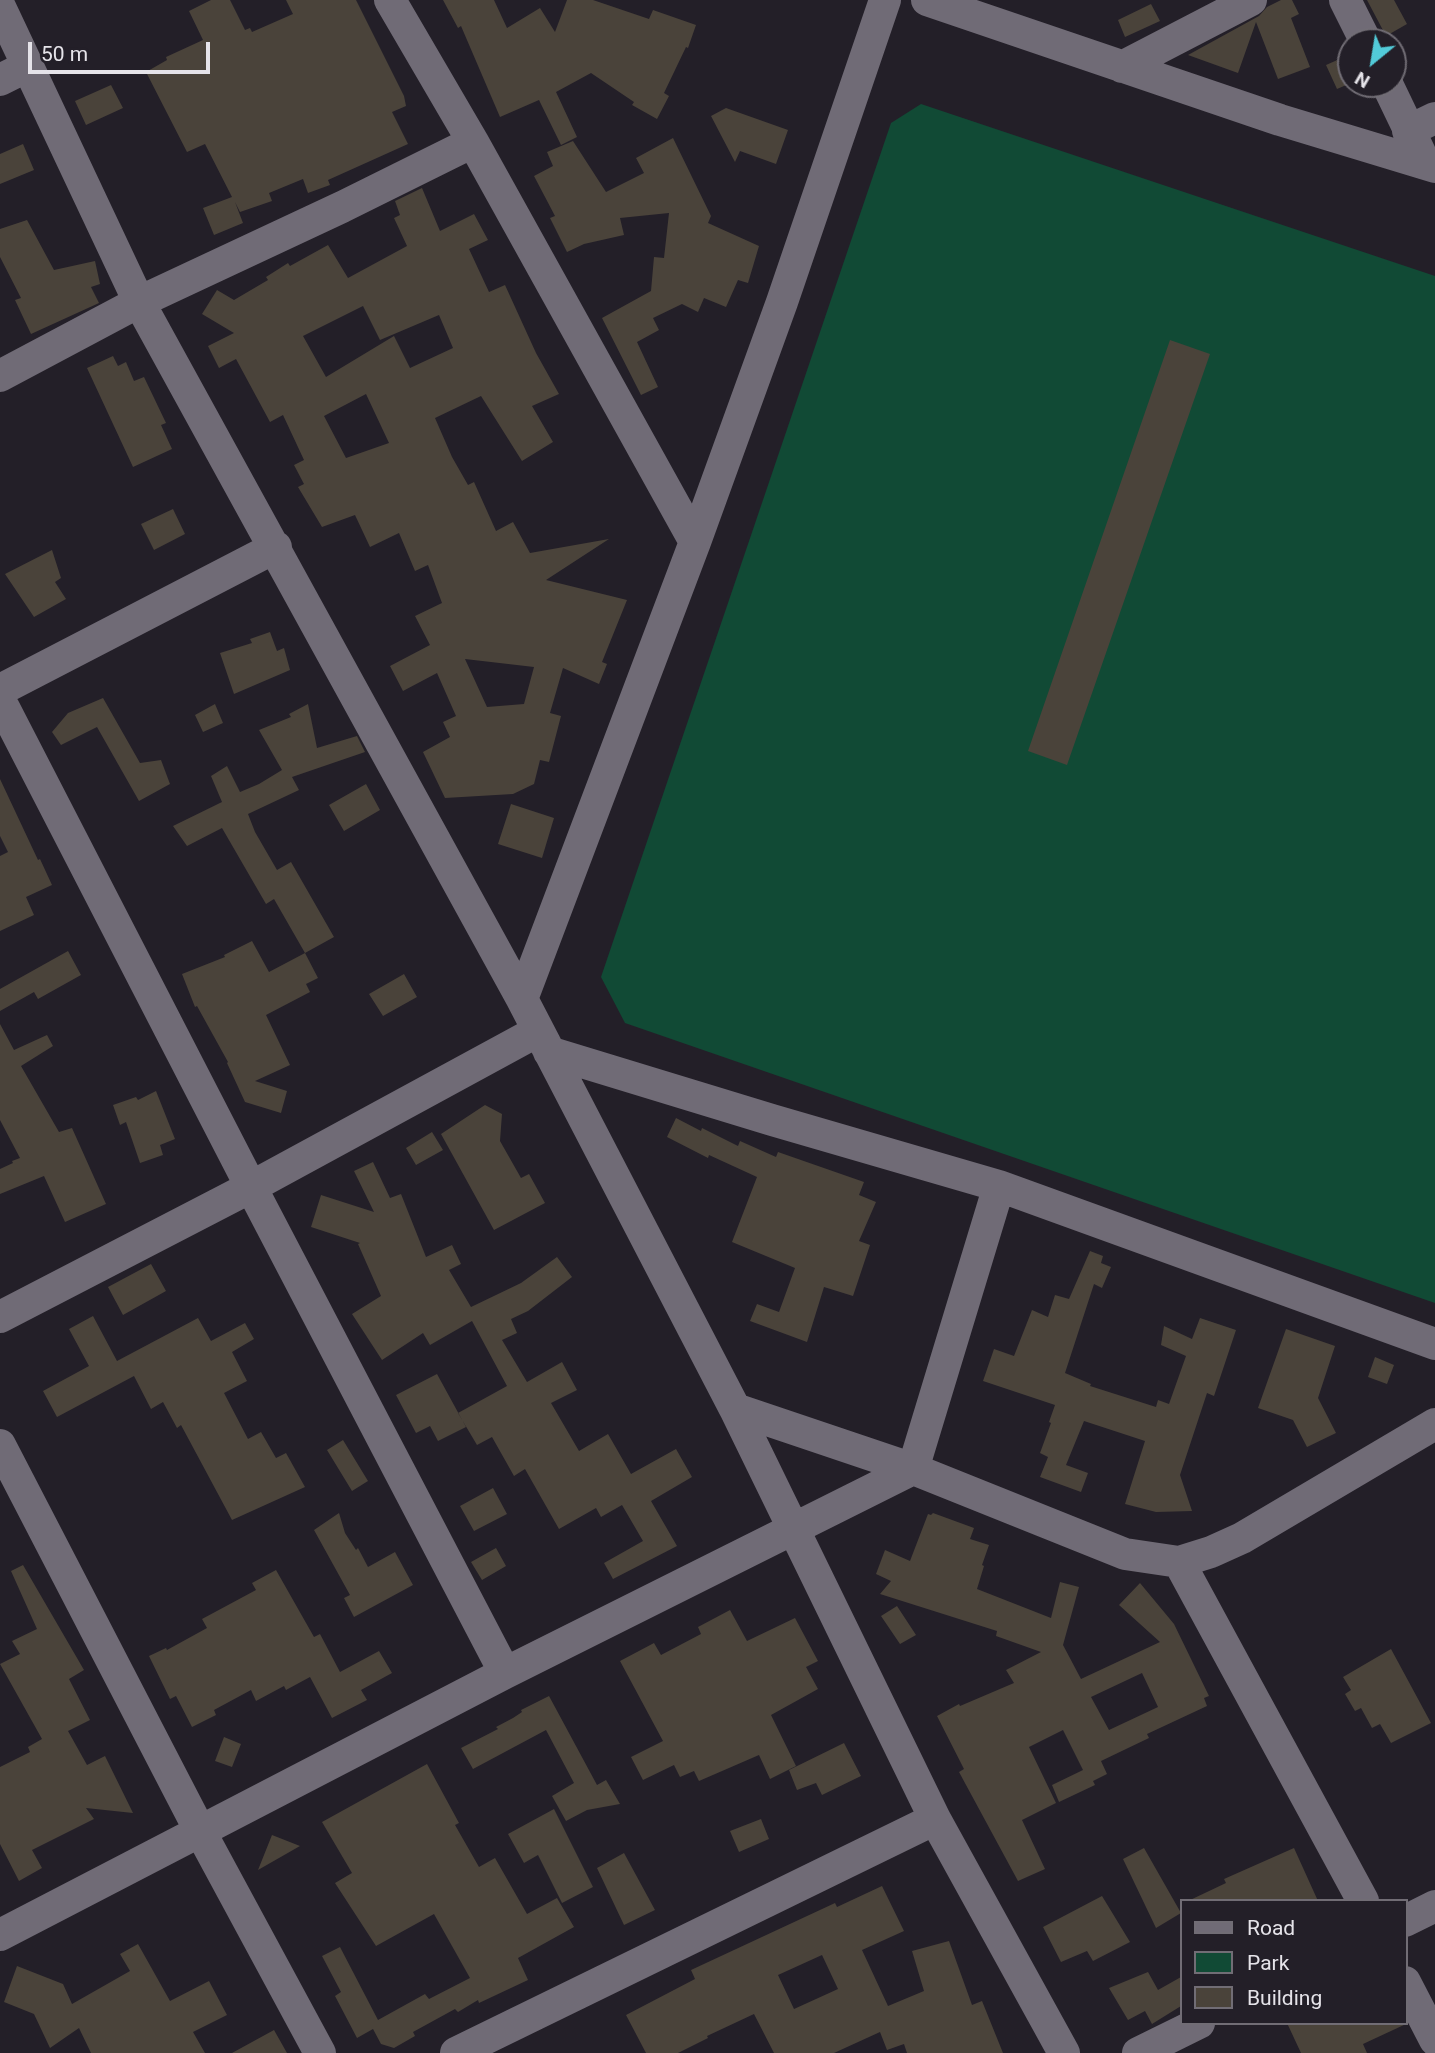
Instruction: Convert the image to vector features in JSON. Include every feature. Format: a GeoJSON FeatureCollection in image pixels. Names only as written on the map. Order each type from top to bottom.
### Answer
{"type":"FeatureCollection","features":[{"type":"Feature","properties":{"kind":"street"},"geometry":{"type":"LineString","coordinates":[[390,0],[473,142],[695,542]]}},
{"type":"Feature","properties":{"kind":"street"},"geometry":{"type":"LineString","coordinates":[[522,999],[695,542],[782,302],[885,0]]}},
{"type":"Feature","properties":{"kind":"street"},"geometry":{"type":"LineString","coordinates":[[927,0],[1280,120],[1430,165],[1422,125],[1399,98]]}},
{"type":"Feature","properties":{"kind":"street"},"geometry":{"type":"LineString","coordinates":[[1122,67],[1251,0]]}},
{"type":"Feature","properties":{"kind":"street"},"geometry":{"type":"LineString","coordinates":[[1345,0],[1359,28]]}},
{"type":"Feature","properties":{"kind":"street"},"geometry":{"type":"LineString","coordinates":[[0,7],[139,302],[522,999],[735,1409],[935,1819],[1064,2053]]}},
{"type":"Feature","properties":{"kind":"street"},"geometry":{"type":"LineString","coordinates":[[0,80],[28,66]]}},
{"type":"Feature","properties":{"kind":"street"},"geometry":{"type":"LineString","coordinates":[[0,376],[139,302],[473,142]]}},
{"type":"Feature","properties":{"kind":"street"},"geometry":{"type":"LineString","coordinates":[[0,690],[276,547]]}},
{"type":"Feature","properties":{"kind":"street"},"geometry":{"type":"LineString","coordinates":[[0,699],[505,1673]]}},
{"type":"Feature","properties":{"kind":"street"},"geometry":{"type":"LineString","coordinates":[[0,1317],[251,1187],[543,1042],[772,1121],[999,1186],[1435,1344]]}},
{"type":"Feature","properties":{"kind":"street"},"geometry":{"type":"LineString","coordinates":[[0,1935],[505,1673],[914,1469],[999,1186]]}},
{"type":"Feature","properties":{"kind":"street"},"geometry":{"type":"LineString","coordinates":[[735,1409],[914,1469],[1125,1554],[1179,1562],[1242,1538],[1435,1424]]}},
{"type":"Feature","properties":{"kind":"street"},"geometry":{"type":"LineString","coordinates":[[0,1446],[200,1831],[320,2053]]}},
{"type":"Feature","properties":{"kind":"street"},"geometry":{"type":"LineString","coordinates":[[1179,1562],[1362,1899]]}},
{"type":"Feature","properties":{"kind":"street"},"geometry":{"type":"LineString","coordinates":[[456,2053],[935,1819]]}},
{"type":"Feature","properties":{"kind":"street"},"geometry":{"type":"LineString","coordinates":[[1407,1920],[1435,1906]]}},
{"type":"Feature","properties":{"kind":"street"},"geometry":{"type":"LineString","coordinates":[[1407,1986],[1435,2040]]}},
{"type":"Feature","properties":{"kind":"street"},"geometry":{"type":"LineString","coordinates":[[1138,2053],[1195,2025]]}},
{"type":"Feature","properties":{"kind":"green space"},"geometry":{"type":"Polygon","coordinates":[[[921,104],[1435,276],[1435,1303],[625,1023],[601,977],[891,123],[921,104]]]}},
{"type":"Feature","properties":{"kind":"building"},"geometry":{"type":"Polygon","coordinates":[[[211,0],[230,0],[245,30],[250,28],[252,32],[293,14],[286,0],[356,0],[404,96],[406,106],[392,112],[408,144],[328,180],[330,185],[308,193],[303,179],[269,193],[272,201],[240,212],[235,202],[243,223],[214,235],[203,208],[232,197],[205,144],[187,152],[146,72],[167,60],[166,57],[203,40],[189,11],[211,0]]]}},
{"type":"Feature","properties":{"kind":"building"},"geometry":{"type":"Polygon","coordinates":[[[443,0],[494,0],[507,28],[540,8],[555,32],[567,0],[593,0],[649,19],[653,10],[696,25],[688,48],[686,47],[664,93],[669,96],[657,119],[632,105],[634,102],[591,73],[556,92],[577,137],[561,145],[539,100],[500,117],[461,26],[458,28],[443,0]]]}},
{"type":"Feature","properties":{"kind":"building"},"geometry":{"type":"Polygon","coordinates":[[[1281,0],[1292,0],[1299,14],[1291,18],[1310,67],[1278,79],[1256,22],[1238,73],[1188,55],[1259,16],[1267,7],[1281,0]]]}},
{"type":"Feature","properties":{"kind":"building"},"geometry":{"type":"Polygon","coordinates":[[[1367,0],[1394,0],[1407,24],[1400,28],[1382,28],[1367,0]]]}},
{"type":"Feature","properties":{"kind":"building"},"geometry":{"type":"Polygon","coordinates":[[[1151,4],[1160,21],[1125,37],[1118,20],[1151,4]]]}},
{"type":"Feature","properties":{"kind":"building"},"geometry":{"type":"Polygon","coordinates":[[[1337,60],[1337,89],[1326,65],[1337,60]]]}},
{"type":"Feature","properties":{"kind":"building"},"geometry":{"type":"Polygon","coordinates":[[[111,85],[123,108],[86,125],[75,101],[111,85]]]}},
{"type":"Feature","properties":{"kind":"building"},"geometry":{"type":"Polygon","coordinates":[[[726,108],[788,130],[776,164],[740,151],[735,162],[711,116],[726,108]]]}},
{"type":"Feature","properties":{"kind":"building"},"geometry":{"type":"Polygon","coordinates":[[[673,138],[711,216],[708,223],[759,246],[748,283],[738,280],[726,307],[704,298],[698,312],[682,304],[653,318],[659,330],[637,342],[658,387],[641,395],[602,318],[651,291],[654,257],[664,258],[669,213],[620,218],[624,235],[584,244],[567,252],[550,218],[555,216],[534,176],[553,166],[547,152],[573,141],[606,192],[644,173],[636,158],[673,138]]]}},
{"type":"Feature","properties":{"kind":"building"},"geometry":{"type":"Polygon","coordinates":[[[23,144],[34,170],[0,184],[0,154],[23,144]]]}},
{"type":"Feature","properties":{"kind":"building"},"geometry":{"type":"Polygon","coordinates":[[[422,188],[440,231],[474,214],[488,240],[469,249],[489,292],[505,285],[536,353],[559,394],[532,406],[553,442],[522,461],[481,396],[435,418],[468,485],[474,482],[496,531],[513,522],[530,553],[609,539],[546,580],[627,600],[602,662],[607,664],[599,684],[563,668],[550,713],[561,716],[549,762],[540,760],[534,784],[513,794],[445,798],[423,752],[450,737],[443,722],[456,716],[437,673],[403,691],[390,666],[430,645],[415,616],[442,603],[428,565],[415,571],[399,533],[370,547],[355,515],[322,527],[298,487],[304,484],[294,465],[304,460],[283,415],[270,422],[236,359],[219,368],[208,346],[234,333],[202,314],[217,290],[234,300],[268,280],[266,277],[288,263],[290,266],[328,245],[348,278],[407,246],[394,218],[400,215],[395,201],[422,188]],[[363,306],[303,336],[326,377],[394,336],[410,368],[453,348],[439,315],[380,340],[363,306]],[[366,394],[324,416],[346,458],[389,443],[366,394]],[[465,659],[487,707],[524,704],[534,667],[465,659]]]}},
{"type":"Feature","properties":{"kind":"building"},"geometry":{"type":"Polygon","coordinates":[[[27,220],[54,270],[95,261],[100,284],[91,287],[99,303],[31,334],[15,300],[21,298],[0,257],[0,229],[27,220]]]}},
{"type":"Feature","properties":{"kind":"building"},"geometry":{"type":"Polygon","coordinates":[[[1170,340],[1210,354],[1067,765],[1028,751],[1170,340]]]}},
{"type":"Feature","properties":{"kind":"building"},"geometry":{"type":"Polygon","coordinates":[[[113,356],[118,366],[126,362],[134,381],[144,377],[166,423],[161,425],[172,449],[133,467],[87,368],[113,356]]]}},
{"type":"Feature","properties":{"kind":"building"},"geometry":{"type":"Polygon","coordinates":[[[173,509],[185,534],[154,550],[141,524],[173,509]]]}},
{"type":"Feature","properties":{"kind":"building"},"geometry":{"type":"Polygon","coordinates":[[[52,550],[61,578],[55,582],[66,599],[34,617],[5,574],[52,550]]]}},
{"type":"Feature","properties":{"kind":"building"},"geometry":{"type":"Polygon","coordinates":[[[270,632],[277,651],[284,648],[290,670],[234,694],[220,653],[252,643],[250,639],[270,632]]]}},
{"type":"Feature","properties":{"kind":"building"},"geometry":{"type":"Polygon","coordinates":[[[103,698],[140,763],[161,760],[170,784],[139,801],[97,727],[61,745],[52,732],[68,713],[103,698]]]}},
{"type":"Feature","properties":{"kind":"building"},"geometry":{"type":"Polygon","coordinates":[[[215,704],[223,723],[203,732],[195,715],[215,704]]]}},
{"type":"Feature","properties":{"kind":"building"},"geometry":{"type":"Polygon","coordinates":[[[308,704],[317,748],[357,736],[365,752],[292,777],[299,790],[248,814],[277,870],[291,862],[334,937],[305,953],[274,899],[266,904],[222,828],[187,846],[173,826],[222,802],[211,776],[227,766],[240,792],[282,770],[259,730],[291,717],[289,714],[308,704]]]}},
{"type":"Feature","properties":{"kind":"building"},"geometry":{"type":"Polygon","coordinates":[[[0,779],[52,885],[26,897],[34,915],[0,931],[0,856],[8,852],[0,836],[0,779]]]}},
{"type":"Feature","properties":{"kind":"building"},"geometry":{"type":"Polygon","coordinates":[[[366,784],[380,810],[344,831],[329,805],[366,784]]]}},
{"type":"Feature","properties":{"kind":"building"},"geometry":{"type":"Polygon","coordinates":[[[511,804],[554,818],[542,858],[498,844],[511,804]]]}},
{"type":"Feature","properties":{"kind":"building"},"geometry":{"type":"Polygon","coordinates":[[[252,941],[269,972],[305,953],[318,978],[306,984],[310,992],[266,1015],[290,1065],[255,1081],[287,1091],[281,1113],[245,1102],[228,1062],[197,1006],[195,1007],[182,974],[225,957],[224,955],[252,941]]]}},
{"type":"Feature","properties":{"kind":"building"},"geometry":{"type":"Polygon","coordinates":[[[68,951],[81,975],[38,999],[34,992],[0,1011],[0,989],[68,951]]]}},
{"type":"Feature","properties":{"kind":"building"},"geometry":{"type":"Polygon","coordinates":[[[404,974],[417,997],[383,1016],[369,994],[404,974]]]}},
{"type":"Feature","properties":{"kind":"building"},"geometry":{"type":"Polygon","coordinates":[[[0,1024],[14,1050],[47,1035],[53,1046],[21,1066],[59,1132],[72,1128],[106,1204],[65,1222],[44,1176],[0,1194],[0,1169],[20,1158],[0,1120],[0,1024]]]}},
{"type":"Feature","properties":{"kind":"building"},"geometry":{"type":"Polygon","coordinates":[[[156,1091],[175,1139],[160,1145],[163,1155],[140,1163],[126,1122],[120,1125],[113,1105],[136,1097],[138,1100],[156,1091]]]}},
{"type":"Feature","properties":{"kind":"building"},"geometry":{"type":"Polygon","coordinates":[[[485,1105],[502,1114],[500,1141],[521,1178],[529,1174],[545,1203],[494,1230],[441,1134],[485,1105]]]}},
{"type":"Feature","properties":{"kind":"building"},"geometry":{"type":"Polygon","coordinates":[[[676,1118],[738,1146],[740,1141],[776,1157],[778,1152],[864,1182],[859,1195],[876,1202],[859,1241],[870,1245],[853,1296],[824,1287],[807,1342],[750,1321],[757,1304],[779,1312],[795,1268],[732,1242],[757,1177],[709,1155],[708,1158],[667,1137],[676,1118]]]}},
{"type":"Feature","properties":{"kind":"building"},"geometry":{"type":"Polygon","coordinates":[[[432,1132],[443,1150],[416,1165],[406,1148],[432,1132]]]}},
{"type":"Feature","properties":{"kind":"building"},"geometry":{"type":"Polygon","coordinates":[[[373,1162],[390,1198],[401,1194],[426,1257],[452,1245],[461,1264],[449,1270],[471,1307],[521,1283],[557,1257],[572,1277],[528,1311],[511,1319],[517,1333],[502,1340],[527,1382],[562,1362],[577,1390],[551,1403],[579,1451],[608,1434],[631,1474],[676,1449],[692,1477],[651,1501],[677,1546],[613,1579],[604,1563],[643,1541],[622,1505],[601,1517],[596,1508],[559,1529],[525,1469],[514,1476],[492,1437],[477,1445],[458,1413],[507,1386],[472,1321],[430,1345],[423,1333],[382,1360],[352,1314],[381,1296],[358,1244],[360,1243],[311,1227],[321,1195],[374,1212],[354,1171],[373,1162]]]}},
{"type":"Feature","properties":{"kind":"building"},"geometry":{"type":"Polygon","coordinates":[[[1090,1251],[1103,1256],[1101,1263],[1111,1267],[1102,1288],[1094,1284],[1065,1373],[1091,1384],[1090,1386],[1156,1407],[1158,1400],[1169,1404],[1186,1356],[1161,1345],[1164,1326],[1192,1339],[1200,1318],[1236,1330],[1214,1396],[1207,1393],[1180,1475],[1192,1511],[1156,1512],[1125,1504],[1145,1441],[1084,1421],[1066,1465],[1088,1473],[1081,1492],[1040,1477],[1048,1457],[1040,1453],[1055,1405],[983,1381],[994,1349],[1014,1356],[1032,1310],[1048,1317],[1055,1295],[1069,1299],[1090,1251]]]}},
{"type":"Feature","properties":{"kind":"building"},"geometry":{"type":"Polygon","coordinates":[[[151,1264],[166,1291],[123,1315],[108,1287],[151,1264]]]}},
{"type":"Feature","properties":{"kind":"building"},"geometry":{"type":"Polygon","coordinates":[[[93,1316],[117,1361],[198,1318],[211,1341],[245,1323],[254,1339],[232,1352],[247,1381],[224,1393],[248,1439],[261,1432],[276,1458],[286,1453],[305,1487],[232,1520],[181,1425],[177,1428],[163,1402],[151,1409],[134,1376],[57,1417],[43,1391],[89,1366],[69,1329],[93,1316]]]}},
{"type":"Feature","properties":{"kind":"building"},"geometry":{"type":"Polygon","coordinates":[[[1286,1329],[1335,1346],[1318,1398],[1336,1433],[1307,1447],[1293,1420],[1258,1408],[1286,1329]]]}},
{"type":"Feature","properties":{"kind":"building"},"geometry":{"type":"Polygon","coordinates":[[[1375,1357],[1394,1365],[1387,1384],[1368,1377],[1375,1357]]]}},
{"type":"Feature","properties":{"kind":"building"},"geometry":{"type":"Polygon","coordinates":[[[437,1374],[466,1427],[438,1441],[430,1426],[416,1433],[396,1395],[437,1374]]]}},
{"type":"Feature","properties":{"kind":"building"},"geometry":{"type":"Polygon","coordinates":[[[343,1440],[368,1481],[352,1491],[327,1450],[343,1440]]]}},
{"type":"Feature","properties":{"kind":"building"},"geometry":{"type":"Polygon","coordinates":[[[493,1488],[507,1514],[474,1531],[460,1506],[493,1488]]]}},
{"type":"Feature","properties":{"kind":"building"},"geometry":{"type":"Polygon","coordinates":[[[339,1513],[345,1533],[356,1550],[358,1548],[368,1567],[395,1552],[413,1585],[354,1617],[344,1598],[350,1595],[314,1530],[339,1513]]]}},
{"type":"Feature","properties":{"kind":"building"},"geometry":{"type":"Polygon","coordinates":[[[933,1513],[974,1528],[970,1539],[989,1545],[977,1589],[1051,1618],[1060,1582],[1079,1587],[1063,1645],[1081,1679],[1160,1642],[1119,1605],[1140,1583],[1174,1624],[1209,1696],[1204,1698],[1207,1706],[1147,1734],[1149,1738],[1101,1761],[1107,1774],[1093,1781],[1095,1785],[1059,1802],[1052,1785],[1083,1770],[1063,1730],[1029,1747],[1056,1803],[1022,1820],[1045,1869],[1018,1881],[959,1772],[964,1769],[937,1716],[959,1704],[960,1706],[1014,1683],[1006,1670],[1041,1652],[996,1636],[997,1631],[880,1594],[891,1581],[876,1574],[885,1550],[910,1561],[928,1514],[933,1513]],[[1142,1673],[1091,1697],[1109,1730],[1158,1707],[1142,1673]]]}},
{"type":"Feature","properties":{"kind":"building"},"geometry":{"type":"Polygon","coordinates":[[[496,1548],[506,1566],[482,1580],[471,1562],[496,1548]]]}},
{"type":"Feature","properties":{"kind":"building"},"geometry":{"type":"Polygon","coordinates":[[[23,1565],[84,1670],[69,1679],[90,1720],[68,1731],[87,1765],[105,1756],[133,1813],[86,1808],[94,1819],[32,1850],[42,1868],[19,1881],[0,1844],[0,1767],[30,1752],[28,1747],[42,1739],[0,1664],[20,1654],[12,1641],[37,1629],[11,1571],[23,1565]]]}},
{"type":"Feature","properties":{"kind":"building"},"geometry":{"type":"Polygon","coordinates":[[[276,1570],[314,1637],[320,1634],[340,1672],[379,1651],[392,1673],[361,1690],[367,1700],[332,1718],[310,1677],[286,1690],[284,1686],[256,1701],[251,1690],[214,1710],[216,1715],[192,1727],[176,1696],[170,1699],[149,1656],[166,1648],[167,1650],[207,1628],[202,1619],[256,1590],[252,1583],[276,1570]]]}},
{"type":"Feature","properties":{"kind":"building"},"geometry":{"type":"Polygon","coordinates":[[[897,1606],[916,1635],[900,1644],[881,1616],[897,1606]]]}},
{"type":"Feature","properties":{"kind":"building"},"geometry":{"type":"Polygon","coordinates":[[[730,1610],[747,1641],[795,1618],[818,1661],[806,1667],[818,1689],[771,1715],[796,1766],[770,1779],[759,1755],[699,1781],[694,1771],[680,1777],[674,1765],[643,1780],[631,1757],[663,1741],[620,1661],[654,1643],[661,1655],[701,1634],[698,1627],[730,1610]]]}},
{"type":"Feature","properties":{"kind":"building"},"geometry":{"type":"Polygon","coordinates":[[[1391,1649],[1431,1723],[1391,1743],[1380,1724],[1372,1728],[1361,1708],[1355,1711],[1345,1694],[1351,1690],[1343,1677],[1391,1649]]]}},
{"type":"Feature","properties":{"kind":"building"},"geometry":{"type":"Polygon","coordinates":[[[549,1696],[597,1785],[606,1780],[620,1804],[587,1810],[566,1821],[552,1796],[574,1783],[546,1730],[473,1769],[461,1748],[498,1729],[496,1727],[522,1712],[521,1710],[549,1696]]]}},
{"type":"Feature","properties":{"kind":"building"},"geometry":{"type":"Polygon","coordinates":[[[224,1737],[241,1744],[232,1767],[215,1761],[224,1737]]]}},
{"type":"Feature","properties":{"kind":"building"},"geometry":{"type":"Polygon","coordinates":[[[844,1743],[861,1776],[822,1795],[816,1783],[797,1790],[789,1770],[844,1743]]]}},
{"type":"Feature","properties":{"kind":"building"},"geometry":{"type":"Polygon","coordinates":[[[427,1764],[459,1823],[455,1825],[479,1867],[495,1858],[527,1914],[557,1898],[574,1927],[518,1958],[528,1980],[479,2003],[478,2000],[458,2012],[455,2009],[413,2032],[415,2036],[394,2048],[381,2044],[373,2029],[357,2038],[335,1996],[341,1992],[322,1956],[340,1947],[378,2020],[425,1994],[429,1999],[470,1978],[434,1914],[376,1946],[335,1883],[352,1873],[322,1822],[427,1764]]]}},
{"type":"Feature","properties":{"kind":"building"},"geometry":{"type":"Polygon","coordinates":[[[554,1809],[593,1887],[562,1903],[538,1855],[524,1863],[508,1834],[554,1809]]]}},
{"type":"Feature","properties":{"kind":"building"},"geometry":{"type":"Polygon","coordinates":[[[761,1819],[769,1839],[739,1852],[730,1831],[761,1819]]]}},
{"type":"Feature","properties":{"kind":"building"},"geometry":{"type":"Polygon","coordinates":[[[272,1835],[300,1846],[258,1870],[272,1835]]]}},
{"type":"Feature","properties":{"kind":"building"},"geometry":{"type":"Polygon","coordinates":[[[1144,1848],[1180,1914],[1156,1928],[1123,1859],[1144,1848]]]}},
{"type":"Feature","properties":{"kind":"building"},"geometry":{"type":"Polygon","coordinates":[[[1294,1848],[1317,1899],[1192,1899],[1226,1883],[1224,1879],[1294,1848]]]}},
{"type":"Feature","properties":{"kind":"building"},"geometry":{"type":"Polygon","coordinates":[[[624,1853],[655,1910],[624,1925],[597,1868],[624,1853]]]}},
{"type":"Feature","properties":{"kind":"building"},"geometry":{"type":"Polygon","coordinates":[[[882,1886],[904,1931],[862,1950],[888,2006],[924,1991],[912,1951],[949,1941],[972,2005],[982,2001],[1003,2053],[907,2053],[904,2044],[887,2050],[880,2032],[834,2053],[774,2053],[754,2014],[678,2053],[646,2053],[626,2015],[695,1979],[691,1970],[835,1903],[837,1907],[882,1886]],[[822,1955],[778,1975],[794,2009],[838,1989],[822,1955]]]}},
{"type":"Feature","properties":{"kind":"building"},"geometry":{"type":"Polygon","coordinates":[[[1102,1896],[1130,1942],[1093,1961],[1087,1951],[1061,1962],[1043,1927],[1102,1896]]]}},
{"type":"Feature","properties":{"kind":"building"},"geometry":{"type":"Polygon","coordinates":[[[138,1944],[170,2001],[209,1981],[227,2015],[193,2032],[205,2053],[91,2053],[79,2028],[50,2048],[34,2014],[4,2002],[17,1966],[63,1984],[72,2004],[130,1971],[120,1954],[138,1944]]]}},
{"type":"Feature","properties":{"kind":"building"},"geometry":{"type":"Polygon","coordinates":[[[1148,1972],[1158,1990],[1180,1978],[1180,2007],[1152,2024],[1145,2011],[1128,2020],[1109,1988],[1148,1972]]]}},
{"type":"Feature","properties":{"kind":"building"},"geometry":{"type":"Polygon","coordinates":[[[1288,2025],[1404,2025],[1363,2044],[1367,2053],[1301,2053],[1288,2025]]]}},
{"type":"Feature","properties":{"kind":"building"},"geometry":{"type":"Polygon","coordinates":[[[274,2030],[287,2053],[232,2053],[274,2030]]]}}]}
